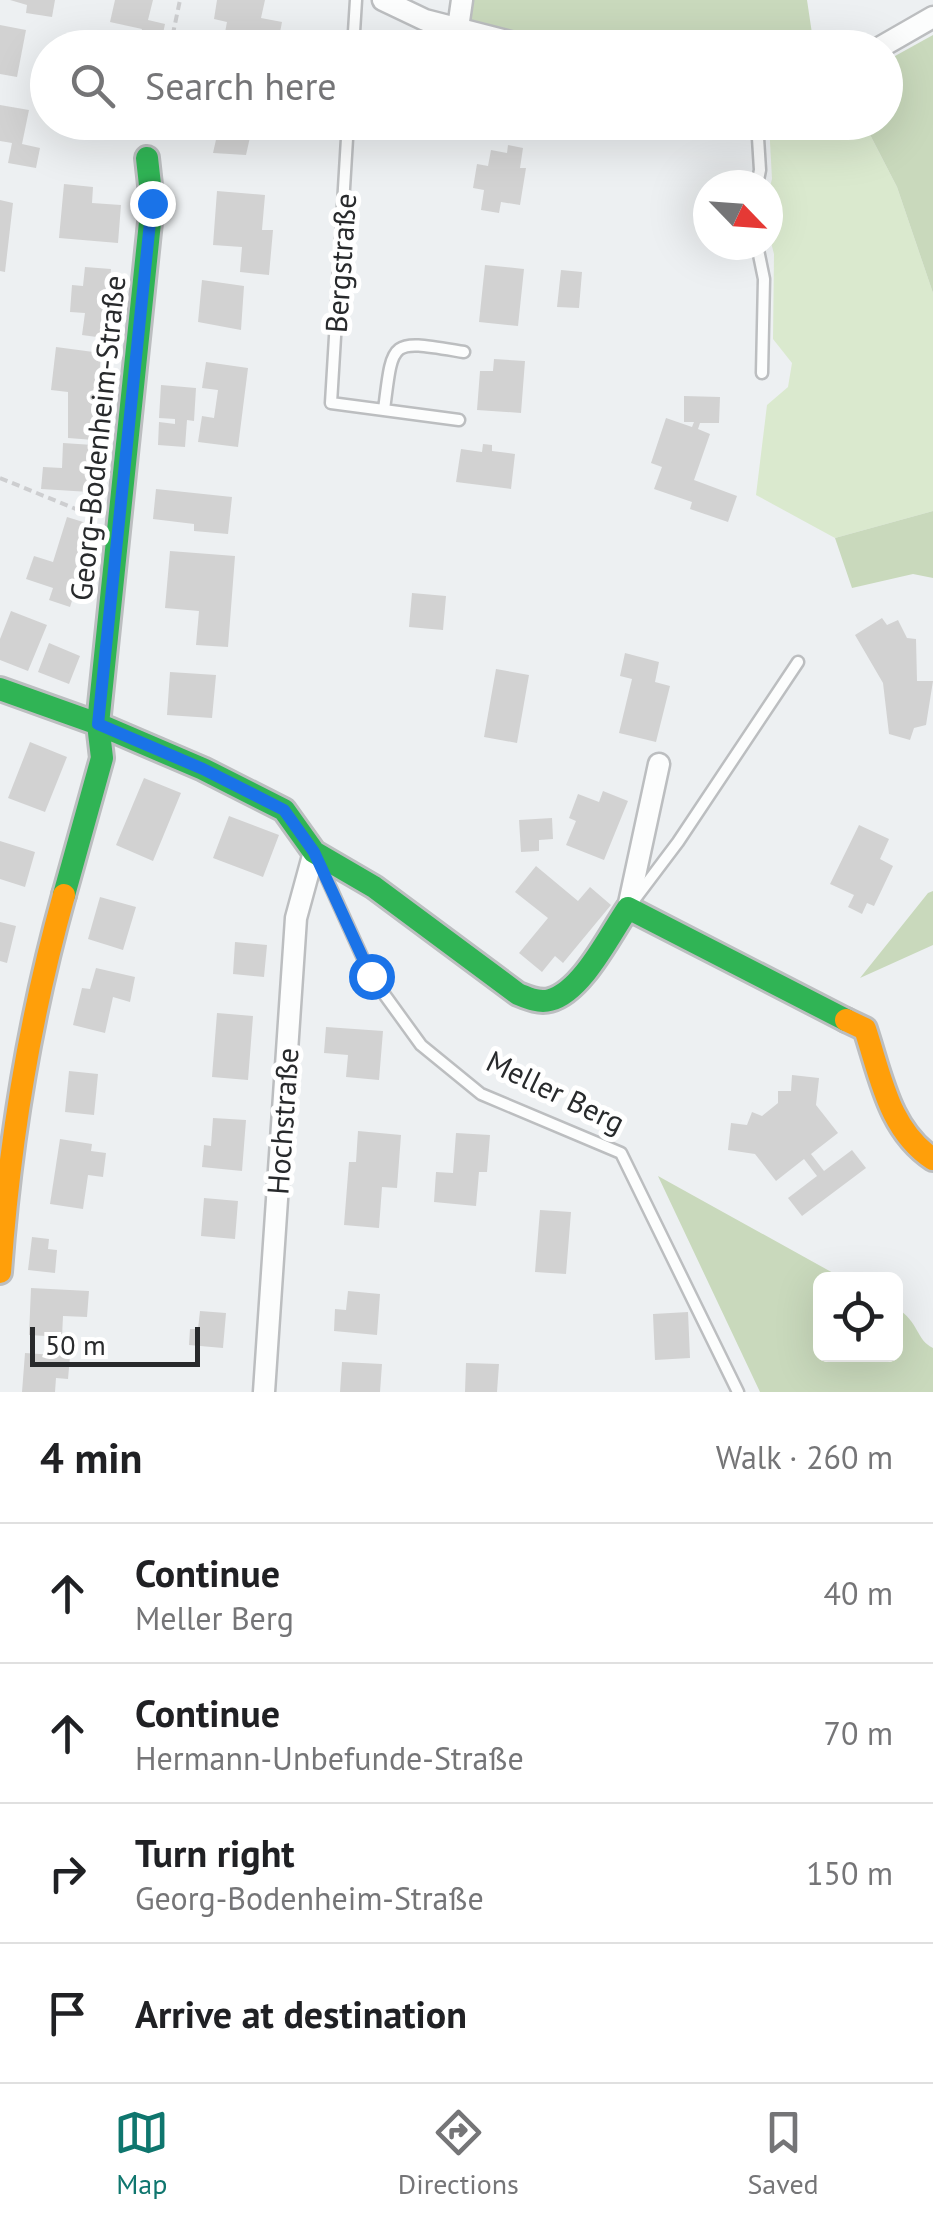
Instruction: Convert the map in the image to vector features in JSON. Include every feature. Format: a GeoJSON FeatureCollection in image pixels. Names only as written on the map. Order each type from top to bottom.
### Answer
{"type":"FeatureCollection","features":[{"type":"Feature","properties":{"kind":"street"},"geometry":{"type":"LineString","coordinates":[[382,0],[425,20],[466,30]]}},
{"type":"Feature","properties":{"kind":"street"},"geometry":{"type":"LineString","coordinates":[[458,28],[462,0]]}},
{"type":"Feature","properties":{"kind":"street"},"geometry":{"type":"LineString","coordinates":[[903,34],[933,17]]}},
{"type":"Feature","properties":{"kind":"street","name":"Georg-Bodenheim-Straße"},"geometry":{"type":"LineString","coordinates":[[0,1272],[4,1216],[42,974],[102,758],[98,724],[152,203],[146,158]]}},
{"type":"Feature","properties":{"kind":"street"},"geometry":{"type":"LineString","coordinates":[[0,688],[203,769],[284,810],[314,852],[374,887],[518,994],[536,1001],[552,1000],[569,992],[628,908],[659,764]]}},
{"type":"Feature","properties":{"kind":"street","name":"Hochstraße"},"geometry":{"type":"LineString","coordinates":[[264,1392],[296,918],[314,852]]}},
{"type":"Feature","properties":{"kind":"street"},"geometry":{"type":"LineString","coordinates":[[628,908],[865,1029],[898,1130],[922,1154],[933,1159]]}},
{"type":"Feature","properties":{"kind":"lane"},"geometry":{"type":"LineString","coordinates":[[354,30],[356,0]]}},
{"type":"Feature","properties":{"kind":"lane","name":"Bergstraße"},"geometry":{"type":"LineString","coordinates":[[347,140],[331,403],[384,410]]}},
{"type":"Feature","properties":{"kind":"lane"},"geometry":{"type":"LineString","coordinates":[[758,140],[760,170]]}},
{"type":"Feature","properties":{"kind":"lane"},"geometry":{"type":"LineString","coordinates":[[760,260],[764,279],[762,372]]}},
{"type":"Feature","properties":{"kind":"lane"},"geometry":{"type":"LineString","coordinates":[[460,420],[384,410],[395,350],[401,346],[425,346],[464,352]]}},
{"type":"Feature","properties":{"kind":"lane"},"geometry":{"type":"LineString","coordinates":[[628,908],[678,842],[798,662]]}},
{"type":"Feature","properties":{"kind":"lane","name":"Meller Berg"},"geometry":{"type":"LineString","coordinates":[[314,852],[371,976],[420,1046],[481,1094],[621,1153],[738,1392]]}},
{"type":"Feature","properties":{"kind":"path"},"geometry":{"type":"LineString","coordinates":[[174,30],[180,0]]}},
{"type":"Feature","properties":{"kind":"path"},"geometry":{"type":"LineString","coordinates":[[0,478],[117,525]]}},
{"type":"Feature","properties":{"kind":"green space"},"geometry":{"type":"Polygon","coordinates":[[[462,0],[807,0],[811,30],[470,30],[458,28],[462,0]]]}},
{"type":"Feature","properties":{"kind":"green space"},"geometry":{"type":"Polygon","coordinates":[[[933,35],[933,293],[897,187],[873,140],[903,140],[903,52],[933,35]]]}},
{"type":"Feature","properties":{"kind":"green space"},"geometry":{"type":"Polygon","coordinates":[[[770,140],[873,140],[897,187],[933,293],[933,511],[835,538],[756,495],[767,405],[788,387],[792,363],[773,339],[774,260],[783,260],[783,170],[772,170],[770,140]]]}},
{"type":"Feature","properties":{"kind":"green space"},"geometry":{"type":"Polygon","coordinates":[[[933,511],[933,578],[913,574],[852,588],[835,538],[933,511]]]}},
{"type":"Feature","properties":{"kind":"green space"},"geometry":{"type":"Polygon","coordinates":[[[933,891],[933,945],[860,978],[928,893],[933,891]]]}},
{"type":"Feature","properties":{"kind":"green space"},"geometry":{"type":"Polygon","coordinates":[[[658,1176],[831,1272],[813,1272],[813,1362],[903,1362],[903,1312],[933,1348],[933,1392],[760,1392],[658,1176]]]}},
{"type":"Feature","properties":{"kind":"building"},"geometry":{"type":"Polygon","coordinates":[[[10,0],[55,0],[52,17],[26,13],[27,5],[10,0]]]}},
{"type":"Feature","properties":{"kind":"building"},"geometry":{"type":"Polygon","coordinates":[[[115,0],[153,0],[148,20],[165,24],[164,30],[142,30],[110,22],[115,0]]]}},
{"type":"Feature","properties":{"kind":"building"},"geometry":{"type":"Polygon","coordinates":[[[217,0],[265,0],[261,18],[282,22],[280,30],[225,30],[227,22],[214,19],[217,0]]]}},
{"type":"Feature","properties":{"kind":"building"},"geometry":{"type":"Polygon","coordinates":[[[0,25],[26,30],[17,77],[0,74],[0,25]]]}},
{"type":"Feature","properties":{"kind":"building"},"geometry":{"type":"Polygon","coordinates":[[[0,105],[29,110],[22,144],[40,148],[36,168],[8,163],[12,143],[0,141],[0,105]]]}},
{"type":"Feature","properties":{"kind":"building"},"geometry":{"type":"Polygon","coordinates":[[[216,140],[249,140],[246,155],[213,153],[216,140]]]}},
{"type":"Feature","properties":{"kind":"building"},"geometry":{"type":"Polygon","coordinates":[[[508,145],[523,148],[520,168],[526,168],[520,205],[501,202],[499,213],[481,210],[484,190],[473,188],[477,164],[488,166],[491,150],[507,153],[508,145]]]}},
{"type":"Feature","properties":{"kind":"building"},"geometry":{"type":"Polygon","coordinates":[[[64,184],[93,187],[92,203],[121,205],[118,243],[59,238],[64,184]]]}},
{"type":"Feature","properties":{"kind":"building"},"geometry":{"type":"Polygon","coordinates":[[[217,191],[265,195],[262,230],[273,230],[269,275],[240,272],[242,247],[213,245],[217,191]]]}},
{"type":"Feature","properties":{"kind":"building"},"geometry":{"type":"Polygon","coordinates":[[[0,200],[13,203],[5,272],[0,271],[0,200]]]}},
{"type":"Feature","properties":{"kind":"building"},"geometry":{"type":"Polygon","coordinates":[[[485,265],[524,269],[518,326],[479,322],[485,265]]]}},
{"type":"Feature","properties":{"kind":"building"},"geometry":{"type":"Polygon","coordinates":[[[85,267],[111,269],[104,338],[82,335],[85,313],[70,312],[72,285],[83,286],[85,267]]]}},
{"type":"Feature","properties":{"kind":"building"},"geometry":{"type":"Polygon","coordinates":[[[561,270],[582,272],[579,308],[557,307],[561,270]]]}},
{"type":"Feature","properties":{"kind":"building"},"geometry":{"type":"Polygon","coordinates":[[[202,280],[244,286],[241,330],[198,322],[202,280]]]}},
{"type":"Feature","properties":{"kind":"building"},"geometry":{"type":"Polygon","coordinates":[[[56,347],[101,353],[94,440],[68,438],[68,392],[51,390],[56,347]]]}},
{"type":"Feature","properties":{"kind":"building"},"geometry":{"type":"Polygon","coordinates":[[[494,359],[525,361],[521,413],[477,410],[480,371],[493,371],[494,359]]]}},
{"type":"Feature","properties":{"kind":"building"},"geometry":{"type":"Polygon","coordinates":[[[206,362],[248,368],[238,447],[198,442],[202,416],[214,418],[218,390],[202,388],[206,362]]]}},
{"type":"Feature","properties":{"kind":"building"},"geometry":{"type":"Polygon","coordinates":[[[161,385],[196,388],[194,421],[187,420],[185,447],[158,445],[159,422],[175,424],[175,419],[159,418],[161,385]]]}},
{"type":"Feature","properties":{"kind":"building"},"geometry":{"type":"Polygon","coordinates":[[[684,396],[720,397],[719,423],[700,423],[698,429],[710,434],[694,480],[737,496],[728,522],[690,509],[692,502],[654,489],[662,467],[651,463],[666,418],[692,427],[694,422],[684,422],[684,396]]]}},
{"type":"Feature","properties":{"kind":"building"},"geometry":{"type":"Polygon","coordinates":[[[63,443],[93,445],[90,492],[41,489],[43,467],[62,468],[63,443]]]}},
{"type":"Feature","properties":{"kind":"building"},"geometry":{"type":"Polygon","coordinates":[[[483,444],[492,445],[492,451],[515,454],[511,489],[456,482],[461,449],[482,452],[483,444]]]}},
{"type":"Feature","properties":{"kind":"building"},"geometry":{"type":"Polygon","coordinates":[[[156,489],[232,497],[228,534],[194,531],[194,524],[153,519],[156,489]]]}},
{"type":"Feature","properties":{"kind":"building"},"geometry":{"type":"Polygon","coordinates":[[[67,517],[96,526],[70,607],[49,600],[53,588],[26,579],[34,556],[53,562],[67,517]]]}},
{"type":"Feature","properties":{"kind":"building"},"geometry":{"type":"Polygon","coordinates":[[[170,551],[235,556],[228,647],[196,645],[199,611],[165,608],[170,551]]]}},
{"type":"Feature","properties":{"kind":"building"},"geometry":{"type":"Polygon","coordinates":[[[412,593],[446,596],[443,630],[409,627],[412,593]]]}},
{"type":"Feature","properties":{"kind":"building"},"geometry":{"type":"Polygon","coordinates":[[[11,611],[47,625],[28,671],[0,660],[0,639],[11,611]]]}},
{"type":"Feature","properties":{"kind":"building"},"geometry":{"type":"Polygon","coordinates":[[[882,618],[887,625],[898,620],[907,638],[916,639],[917,681],[933,681],[926,725],[914,728],[910,740],[889,734],[883,683],[855,635],[882,618]]]}},
{"type":"Feature","properties":{"kind":"building"},"geometry":{"type":"Polygon","coordinates":[[[49,643],[80,656],[69,684],[38,672],[49,643]]]}},
{"type":"Feature","properties":{"kind":"building"},"geometry":{"type":"Polygon","coordinates":[[[625,653],[659,662],[655,682],[670,686],[656,742],[619,733],[632,679],[620,676],[625,653]]]}},
{"type":"Feature","properties":{"kind":"building"},"geometry":{"type":"Polygon","coordinates":[[[496,669],[529,675],[517,743],[484,737],[496,669]]]}},
{"type":"Feature","properties":{"kind":"building"},"geometry":{"type":"Polygon","coordinates":[[[170,672],[216,675],[212,718],[167,715],[170,672]]]}},
{"type":"Feature","properties":{"kind":"building"},"geometry":{"type":"Polygon","coordinates":[[[30,742],[67,757],[45,812],[8,798],[30,742]]]}},
{"type":"Feature","properties":{"kind":"building"},"geometry":{"type":"Polygon","coordinates":[[[144,778],[181,793],[153,861],[116,845],[144,778]]]}},
{"type":"Feature","properties":{"kind":"building"},"geometry":{"type":"Polygon","coordinates":[[[603,791],[628,801],[604,860],[566,845],[576,821],[569,818],[578,794],[599,802],[603,791]]]}},
{"type":"Feature","properties":{"kind":"building"},"geometry":{"type":"Polygon","coordinates":[[[229,816],[279,835],[263,877],[213,858],[229,816]]]}},
{"type":"Feature","properties":{"kind":"building"},"geometry":{"type":"Polygon","coordinates":[[[552,818],[553,839],[539,840],[539,851],[521,852],[519,820],[552,818]]]}},
{"type":"Feature","properties":{"kind":"building"},"geometry":{"type":"Polygon","coordinates":[[[859,825],[889,839],[880,859],[893,866],[874,906],[867,903],[862,914],[848,907],[854,895],[830,884],[859,825]]]}},
{"type":"Feature","properties":{"kind":"building"},"geometry":{"type":"Polygon","coordinates":[[[0,841],[35,852],[25,887],[0,879],[0,841]]]}},
{"type":"Feature","properties":{"kind":"building"},"geometry":{"type":"Polygon","coordinates":[[[536,866],[578,901],[590,887],[611,905],[563,963],[555,956],[542,972],[519,953],[548,918],[515,892],[536,866]]]}},
{"type":"Feature","properties":{"kind":"building"},"geometry":{"type":"Polygon","coordinates":[[[100,897],[136,907],[123,950],[88,939],[100,897]]]}},
{"type":"Feature","properties":{"kind":"building"},"geometry":{"type":"Polygon","coordinates":[[[0,922],[16,926],[7,963],[0,961],[0,922]]]}},
{"type":"Feature","properties":{"kind":"building"},"geometry":{"type":"Polygon","coordinates":[[[235,942],[267,945],[264,977],[233,974],[235,942]]]}},
{"type":"Feature","properties":{"kind":"building"},"geometry":{"type":"Polygon","coordinates":[[[96,968],[135,977],[130,1002],[113,997],[105,1033],[73,1025],[82,988],[90,989],[96,968]]]}},
{"type":"Feature","properties":{"kind":"building"},"geometry":{"type":"Polygon","coordinates":[[[217,1013],[253,1016],[248,1080],[212,1077],[217,1013]]]}},
{"type":"Feature","properties":{"kind":"building"},"geometry":{"type":"Polygon","coordinates":[[[326,1027],[383,1031],[379,1080],[346,1077],[348,1055],[324,1053],[326,1027]]]}},
{"type":"Feature","properties":{"kind":"building"},"geometry":{"type":"Polygon","coordinates":[[[69,1071],[98,1074],[94,1115],[65,1112],[69,1071]]]}},
{"type":"Feature","properties":{"kind":"building"},"geometry":{"type":"Polygon","coordinates":[[[792,1075],[819,1078],[816,1105],[838,1133],[811,1154],[824,1171],[852,1150],[866,1168],[802,1216],[788,1198],[817,1176],[804,1159],[776,1181],[755,1154],[728,1150],[731,1123],[747,1125],[752,1112],[762,1116],[778,1103],[778,1091],[791,1091],[792,1075]]]}},
{"type":"Feature","properties":{"kind":"building"},"geometry":{"type":"Polygon","coordinates":[[[213,1118],[246,1120],[242,1171],[202,1167],[204,1145],[211,1146],[213,1118]]]}},
{"type":"Feature","properties":{"kind":"building"},"geometry":{"type":"Polygon","coordinates":[[[358,1131],[401,1135],[397,1188],[382,1187],[379,1228],[344,1225],[349,1162],[356,1162],[358,1131]]]}},
{"type":"Feature","properties":{"kind":"building"},"geometry":{"type":"Polygon","coordinates":[[[456,1133],[490,1135],[487,1172],[479,1172],[476,1206],[434,1202],[436,1172],[453,1173],[456,1133]]]}},
{"type":"Feature","properties":{"kind":"building"},"geometry":{"type":"Polygon","coordinates":[[[60,1139],[92,1144],[91,1151],[106,1153],[103,1177],[88,1175],[83,1209],[50,1204],[60,1139]]]}},
{"type":"Feature","properties":{"kind":"building"},"geometry":{"type":"Polygon","coordinates":[[[204,1198],[238,1201],[235,1239],[201,1236],[204,1198]]]}},
{"type":"Feature","properties":{"kind":"building"},"geometry":{"type":"Polygon","coordinates":[[[540,1210],[571,1212],[566,1274],[535,1272],[540,1210]]]}},
{"type":"Feature","properties":{"kind":"building"},"geometry":{"type":"Polygon","coordinates":[[[32,1237],[49,1239],[48,1249],[57,1250],[55,1273],[28,1270],[32,1237]]]}},
{"type":"Feature","properties":{"kind":"building"},"geometry":{"type":"Polygon","coordinates":[[[31,1288],[89,1291],[87,1317],[63,1316],[62,1337],[29,1335],[31,1288]]]}},
{"type":"Feature","properties":{"kind":"building"},"geometry":{"type":"Polygon","coordinates":[[[348,1291],[380,1294],[377,1335],[334,1331],[335,1309],[346,1310],[348,1291]]]}},
{"type":"Feature","properties":{"kind":"building"},"geometry":{"type":"Polygon","coordinates":[[[200,1311],[226,1313],[223,1348],[189,1345],[190,1329],[198,1329],[200,1311]]]}},
{"type":"Feature","properties":{"kind":"building"},"geometry":{"type":"Polygon","coordinates":[[[688,1312],[690,1358],[655,1360],[653,1314],[688,1312]]]}},
{"type":"Feature","properties":{"kind":"building"},"geometry":{"type":"Polygon","coordinates":[[[25,1353],[70,1356],[68,1379],[56,1378],[55,1392],[22,1392],[25,1353]]]}},
{"type":"Feature","properties":{"kind":"building"},"geometry":{"type":"Polygon","coordinates":[[[342,1362],[382,1364],[380,1392],[340,1392],[342,1362]]]}},
{"type":"Feature","properties":{"kind":"building"},"geometry":{"type":"Polygon","coordinates":[[[466,1363],[499,1364],[497,1392],[465,1392],[466,1363]]]}},
{"type":"Feature","properties":{"kind":"traffic: fast"},"geometry":{"type":"LineString","coordinates":[[64,895],[102,758],[98,724],[152,203],[147,158]]}},
{"type":"Feature","properties":{"kind":"traffic: fast"},"geometry":{"type":"LineString","coordinates":[[0,689],[98,724],[203,769],[284,810],[314,852],[374,887],[518,994],[538,1000],[562,995],[594,961],[628,908],[846,1020]]}},
{"type":"Feature","properties":{"kind":"traffic: slow"},"geometry":{"type":"LineString","coordinates":[[0,1272],[23,1082],[64,895]]}},
{"type":"Feature","properties":{"kind":"traffic: slow"},"geometry":{"type":"LineString","coordinates":[[846,1020],[865,1029],[896,1118],[918,1147],[933,1159]]}},
{"type":"Feature","properties":{"kind":"route"},"geometry":{"type":"LineString","coordinates":[[152,203],[98,724],[203,769],[284,810],[314,852],[371,976]]}}]}
